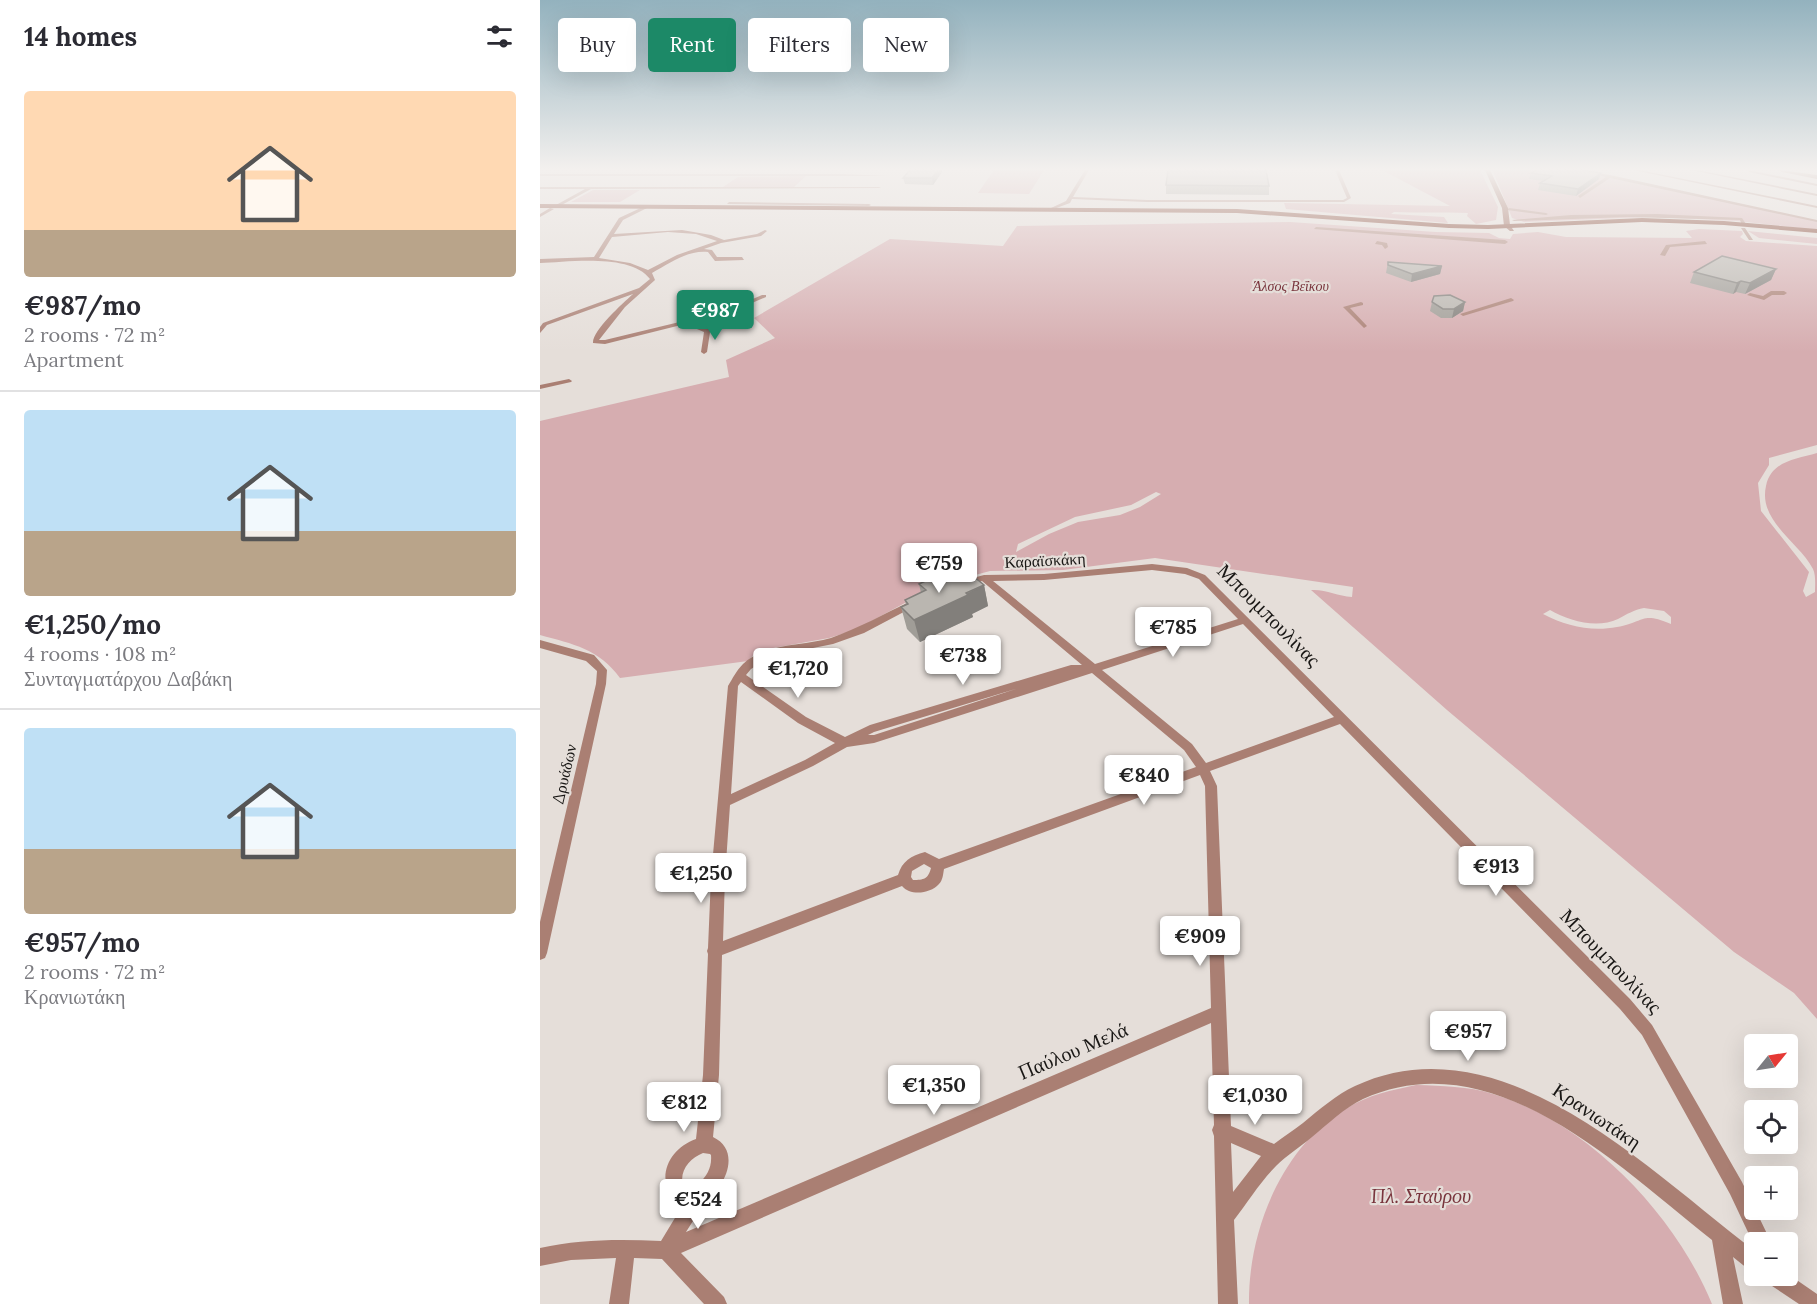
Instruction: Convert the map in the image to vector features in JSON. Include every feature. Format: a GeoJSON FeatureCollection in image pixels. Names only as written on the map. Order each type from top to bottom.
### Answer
{"type":"FeatureCollection","features":[{"type":"Feature","properties":{"kind":"main road"},"geometry":{"type":"LineString","coordinates":[[1775,231],[1817,236]]}},
{"type":"Feature","properties":{"kind":"street"},"geometry":{"type":"LineString","coordinates":[[596,259],[613,231]]}},
{"type":"Feature","properties":{"kind":"street"},"geometry":{"type":"LineString","coordinates":[[610,236],[672,231],[713,235],[723,242]]}},
{"type":"Feature","properties":{"kind":"street"},"geometry":{"type":"LineString","coordinates":[[649,272],[679,256],[723,242],[759,235],[765,231]]}},
{"type":"Feature","properties":{"kind":"street"},"geometry":{"type":"LineString","coordinates":[[1355,231],[1505,242]]}},
{"type":"Feature","properties":{"kind":"street"},"geometry":{"type":"LineString","coordinates":[[1746,231],[1751,239]]}},
{"type":"Feature","properties":{"kind":"street"},"geometry":{"type":"LineString","coordinates":[[1377,243],[1385,244],[1385,247]]}},
{"type":"Feature","properties":{"kind":"street"},"geometry":{"type":"LineString","coordinates":[[1663,255],[1668,246],[1705,243]]}},
{"type":"Feature","properties":{"kind":"street"},"geometry":{"type":"LineString","coordinates":[[699,250],[711,252],[715,259],[719,260],[742,260]]}},
{"type":"Feature","properties":{"kind":"street"},"geometry":{"type":"LineString","coordinates":[[540,261],[596,259],[625,263],[649,272],[653,279],[623,306],[596,337],[595,342],[605,342],[687,323],[727,312],[764,296]]}},
{"type":"Feature","properties":{"kind":"street"},"geometry":{"type":"LineString","coordinates":[[540,330],[543,324],[643,289]]}},
{"type":"Feature","properties":{"kind":"street"},"geometry":{"type":"LineString","coordinates":[[1750,295],[1764,298],[1786,296]]}},
{"type":"Feature","properties":{"kind":"street"},"geometry":{"type":"LineString","coordinates":[[1463,314],[1512,300]]}},
{"type":"Feature","properties":{"kind":"street"},"geometry":{"type":"LineString","coordinates":[[1361,304],[1346,307],[1364,326]]}},
{"type":"Feature","properties":{"kind":"street"},"geometry":{"type":"LineString","coordinates":[[687,323],[707,331],[745,319]]}},
{"type":"Feature","properties":{"kind":"street"},"geometry":{"type":"LineString","coordinates":[[704,352],[707,331]]}},
{"type":"Feature","properties":{"kind":"street"},"geometry":{"type":"LineString","coordinates":[[540,387],[569,381]]}},
{"type":"Feature","properties":{"kind":"street","name":"Καραϊσκάκη"},"geometry":{"type":"LineString","coordinates":[[955,585],[984,578],[1044,577],[1152,567],[1195,574]]}},
{"type":"Feature","properties":{"kind":"street","name":"Μπουμπουλίνας"},"geometry":{"type":"LineString","coordinates":[[1195,574],[1202,577],[1625,1004],[1647,1030],[1736,1188],[1757,1232]]}},
{"type":"Feature","properties":{"kind":"street"},"geometry":{"type":"LineString","coordinates":[[984,578],[1188,747],[1203,768],[1212,796],[1217,1013],[1228,1304]]}},
{"type":"Feature","properties":{"kind":"street"},"geometry":{"type":"LineString","coordinates":[[704,1144],[711,1075],[718,877],[733,686],[747,666],[770,653],[829,642],[860,631],[926,596]]}},
{"type":"Feature","properties":{"kind":"street"},"geometry":{"type":"LineString","coordinates":[[725,802],[846,743],[874,739],[1245,620]]}},
{"type":"Feature","properties":{"kind":"street","name":"Δρυάδων"},"geometry":{"type":"LineString","coordinates":[[540,644],[590,658],[602,670],[601,684],[540,953]]}},
{"type":"Feature","properties":{"kind":"street"},"geometry":{"type":"LineString","coordinates":[[739,675],[802,720],[846,743]]}},
{"type":"Feature","properties":{"kind":"street"},"geometry":{"type":"LineString","coordinates":[[938,865],[1341,719]]}},
{"type":"Feature","properties":{"kind":"street"},"geometry":{"type":"LineString","coordinates":[[920,859],[930,859],[938,865],[938,874],[926,886],[915,888],[904,879],[909,865],[920,859]]}},
{"type":"Feature","properties":{"kind":"street"},"geometry":{"type":"LineString","coordinates":[[714,951],[904,879]]}},
{"type":"Feature","properties":{"kind":"street","name":"Παύλου Μελά"},"geometry":{"type":"LineString","coordinates":[[540,1257],[564,1251],[626,1248],[666,1250],[1217,1013]]}},
{"type":"Feature","properties":{"kind":"street","name":"Κρανιωτάκη"},"geometry":{"type":"LineString","coordinates":[[1226,1216],[1276,1154],[1334,1107],[1361,1091],[1389,1082],[1413,1077],[1450,1077],[1486,1083],[1523,1095],[1568,1119],[1744,1254]]}},
{"type":"Feature","properties":{"kind":"street"},"geometry":{"type":"LineString","coordinates":[[1221,1130],[1276,1154]]}},
{"type":"Feature","properties":{"kind":"street"},"geometry":{"type":"LineString","coordinates":[[704,1144],[713,1146],[720,1152],[722,1161],[711,1184],[701,1192],[691,1196],[682,1195],[675,1190],[672,1182],[673,1173],[685,1154],[704,1144]]}},
{"type":"Feature","properties":{"kind":"street"},"geometry":{"type":"LineString","coordinates":[[701,1192],[666,1250],[717,1304]]}},
{"type":"Feature","properties":{"kind":"street"},"geometry":{"type":"LineString","coordinates":[[1720,1236],[1733,1304]]}},
{"type":"Feature","properties":{"kind":"street"},"geometry":{"type":"LineString","coordinates":[[619,1304],[626,1248]]}},
{"type":"Feature","properties":{"kind":"street"},"geometry":{"type":"LineString","coordinates":[[1790,1286],[1815,1304]]}},
{"type":"Feature","properties":{"kind":"green space","name":"Άλσος Βεΐκου"},"geometry":{"type":"Polygon","coordinates":[[[1014,231],[1419,231],[1489,233],[1499,238],[1510,239],[1513,234],[1538,232],[1566,237],[1692,238],[1686,231],[1739,231],[1743,234],[1740,237],[1746,241],[1817,246],[1817,445],[1769,458],[1769,465],[1758,483],[1761,511],[1809,572],[1803,591],[1806,597],[1815,592],[1814,571],[1807,559],[1774,521],[1765,499],[1766,486],[1773,471],[1793,459],[1817,453],[1817,1019],[1794,993],[1734,952],[1447,710],[1311,590],[1352,597],[1353,587],[1155,558],[1063,570],[990,571],[938,585],[855,630],[829,638],[757,651],[748,661],[620,678],[612,668],[594,654],[574,645],[540,635],[540,421],[729,377],[726,360],[775,338],[754,318],[890,239],[1003,246],[1014,231]],[[1156,492],[1131,505],[1075,517],[1018,544],[1016,552],[1049,534],[1078,522],[1120,515],[1140,507],[1161,494],[1156,492]],[[1644,608],[1610,622],[1601,623],[1574,620],[1550,610],[1543,614],[1570,625],[1598,629],[1617,627],[1648,618],[1671,624],[1671,617],[1664,611],[1644,608]]]}},
{"type":"Feature","properties":{"kind":"green space"},"geometry":{"type":"Polygon","coordinates":[[[1748,231],[1817,238],[1817,244],[1759,238],[1748,231]]]}},
{"type":"Feature","properties":{"kind":"green space","name":"Πλ. Σταύρου"},"geometry":{"type":"Polygon","coordinates":[[[1416,1085],[1465,1088],[1493,1094],[1528,1107],[1562,1126],[1594,1149],[1651,1205],[1696,1270],[1712,1304],[1249,1304],[1250,1276],[1262,1220],[1287,1167],[1304,1144],[1324,1124],[1355,1103],[1380,1093],[1416,1085]]]}},
{"type":"Feature","properties":{"kind":"building"},"geometry":{"type":"Polygon","coordinates":[[[1722,256],[1776,269],[1750,283],[1741,281],[1737,283],[1694,272],[1722,256]]]}},
{"type":"Feature","properties":{"kind":"building"},"geometry":{"type":"Polygon","coordinates":[[[1388,262],[1442,266],[1412,274],[1388,265],[1388,262]]]}},
{"type":"Feature","properties":{"kind":"building"},"geometry":{"type":"Polygon","coordinates":[[[1450,295],[1465,302],[1454,309],[1443,309],[1432,302],[1434,296],[1450,295]]]}},
{"type":"Feature","properties":{"kind":"building"},"geometry":{"type":"Polygon","coordinates":[[[940,574],[948,581],[964,574],[969,578],[973,576],[984,585],[914,620],[901,607],[908,604],[905,600],[926,590],[919,584],[940,574]]]}}]}
